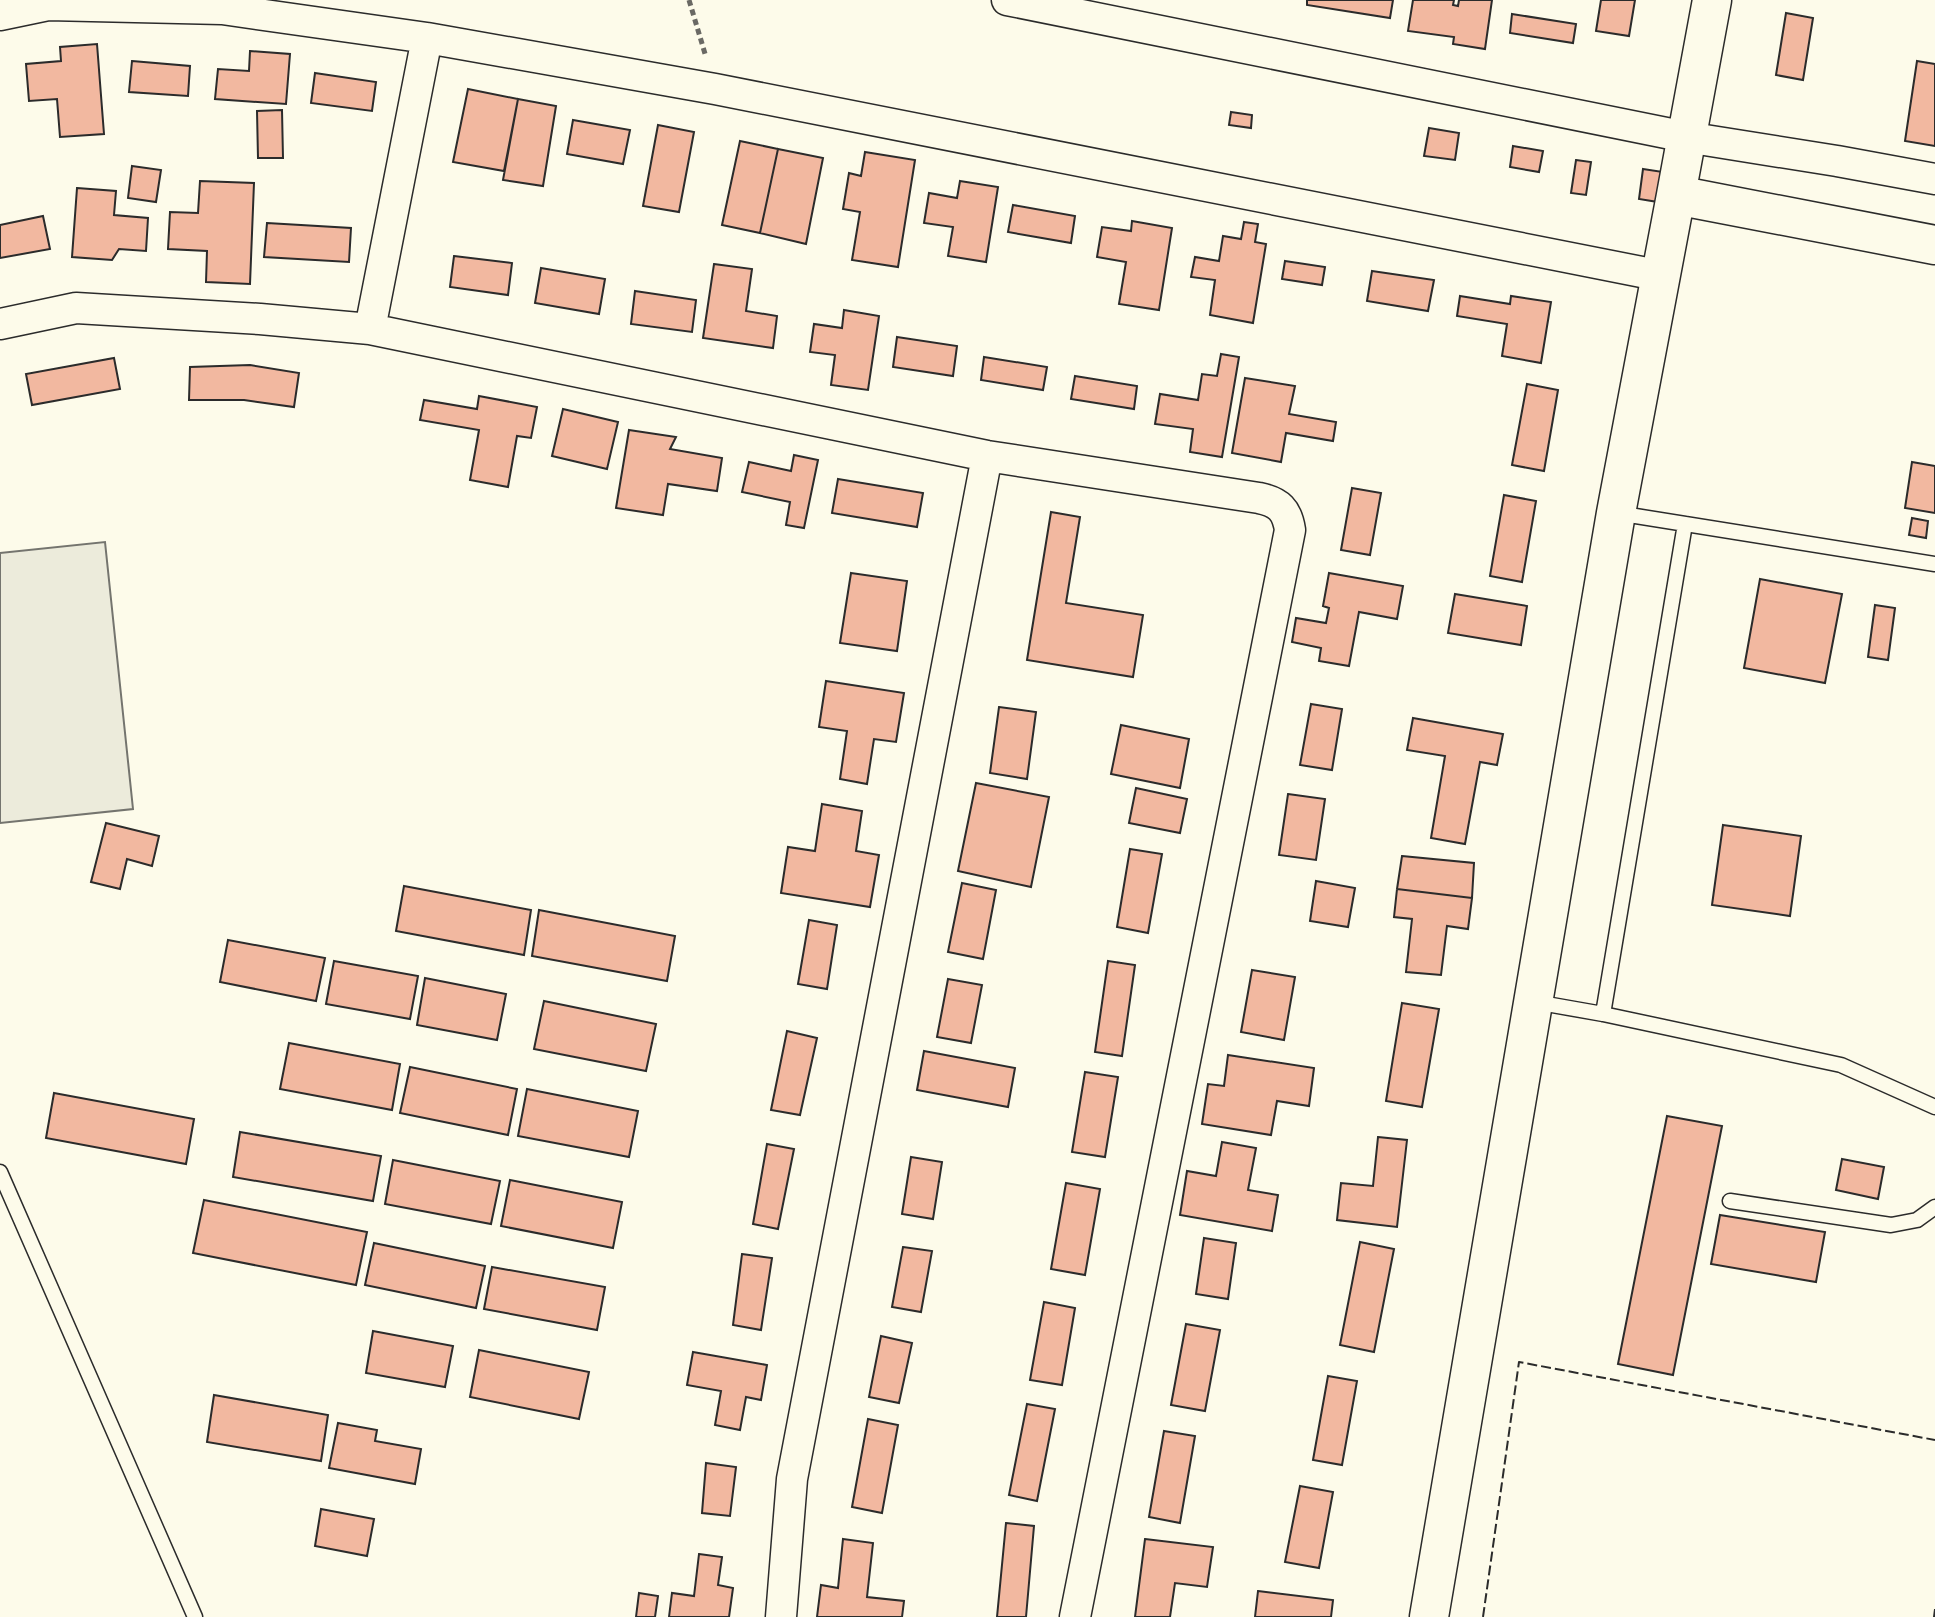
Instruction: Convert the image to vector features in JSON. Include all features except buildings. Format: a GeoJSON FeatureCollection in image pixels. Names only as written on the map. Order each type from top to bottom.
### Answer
{"type":"FeatureCollection","features":[{"type":"Feature","properties":{"kind":"street"},"geometry":{"type":"LineString","coordinates":[[1007,0],[1686,137],[1935,179]]}},
{"type":"Feature","properties":{"kind":"street"},"geometry":{"type":"LineString","coordinates":[[1429,1617],[1616,513],[1712,0]]}},
{"type":"Feature","properties":{"kind":"street"},"geometry":{"type":"LineString","coordinates":[[0,15],[48,5],[222,9],[427,38],[715,89],[1662,276]]}},
{"type":"Feature","properties":{"kind":"street"},"geometry":{"type":"LineString","coordinates":[[370,329],[427,38]]}},
{"type":"Feature","properties":{"kind":"street"},"geometry":{"type":"LineString","coordinates":[[1676,195],[1935,245]]}},
{"type":"Feature","properties":{"kind":"street"},"geometry":{"type":"LineString","coordinates":[[0,324],[76,308],[370,329],[987,456],[1274,501],[1287,513],[1290,530],[1075,1617]]}},
{"type":"Feature","properties":{"kind":"street"},"geometry":{"type":"LineString","coordinates":[[781,1617],[792,1479],[987,456]]}},
{"type":"Feature","properties":{"kind":"lane"},"geometry":{"type":"LineString","coordinates":[[1616,513],[1935,564]]}},
{"type":"Feature","properties":{"kind":"lane"},"geometry":{"type":"LineString","coordinates":[[1603,1014],[1685,524]]}},
{"type":"Feature","properties":{"kind":"lane"},"geometry":{"type":"LineString","coordinates":[[1533,1002],[1841,1065],[1935,1107]]}},
{"type":"Feature","properties":{"kind":"lane"},"geometry":{"type":"LineString","coordinates":[[0,1172],[195,1617]]}},
{"type":"Feature","properties":{"kind":"lane"},"geometry":{"type":"LineString","coordinates":[[1730,1201],[1891,1225],[1917,1220],[1935,1207]]}},
{"type":"Feature","properties":{"kind":"path"},"geometry":{"type":"LineString","coordinates":[[690,0],[715,89]]}},
{"type":"Feature","properties":{"kind":"shaded area"},"geometry":{"type":"Polygon","coordinates":[[[105,542],[133,809],[0,823],[0,553],[105,542]]]}},
{"type":"Feature","properties":{"kind":"fence"},"geometry":{"type":"LineString","coordinates":[[1483,1617],[1519,1362],[1935,1440]]}},
{"type":"Feature","properties":{"kind":"fence"},"geometry":{"type":"LineString","coordinates":[[1934,1617],[1935,1609]]}}]}
